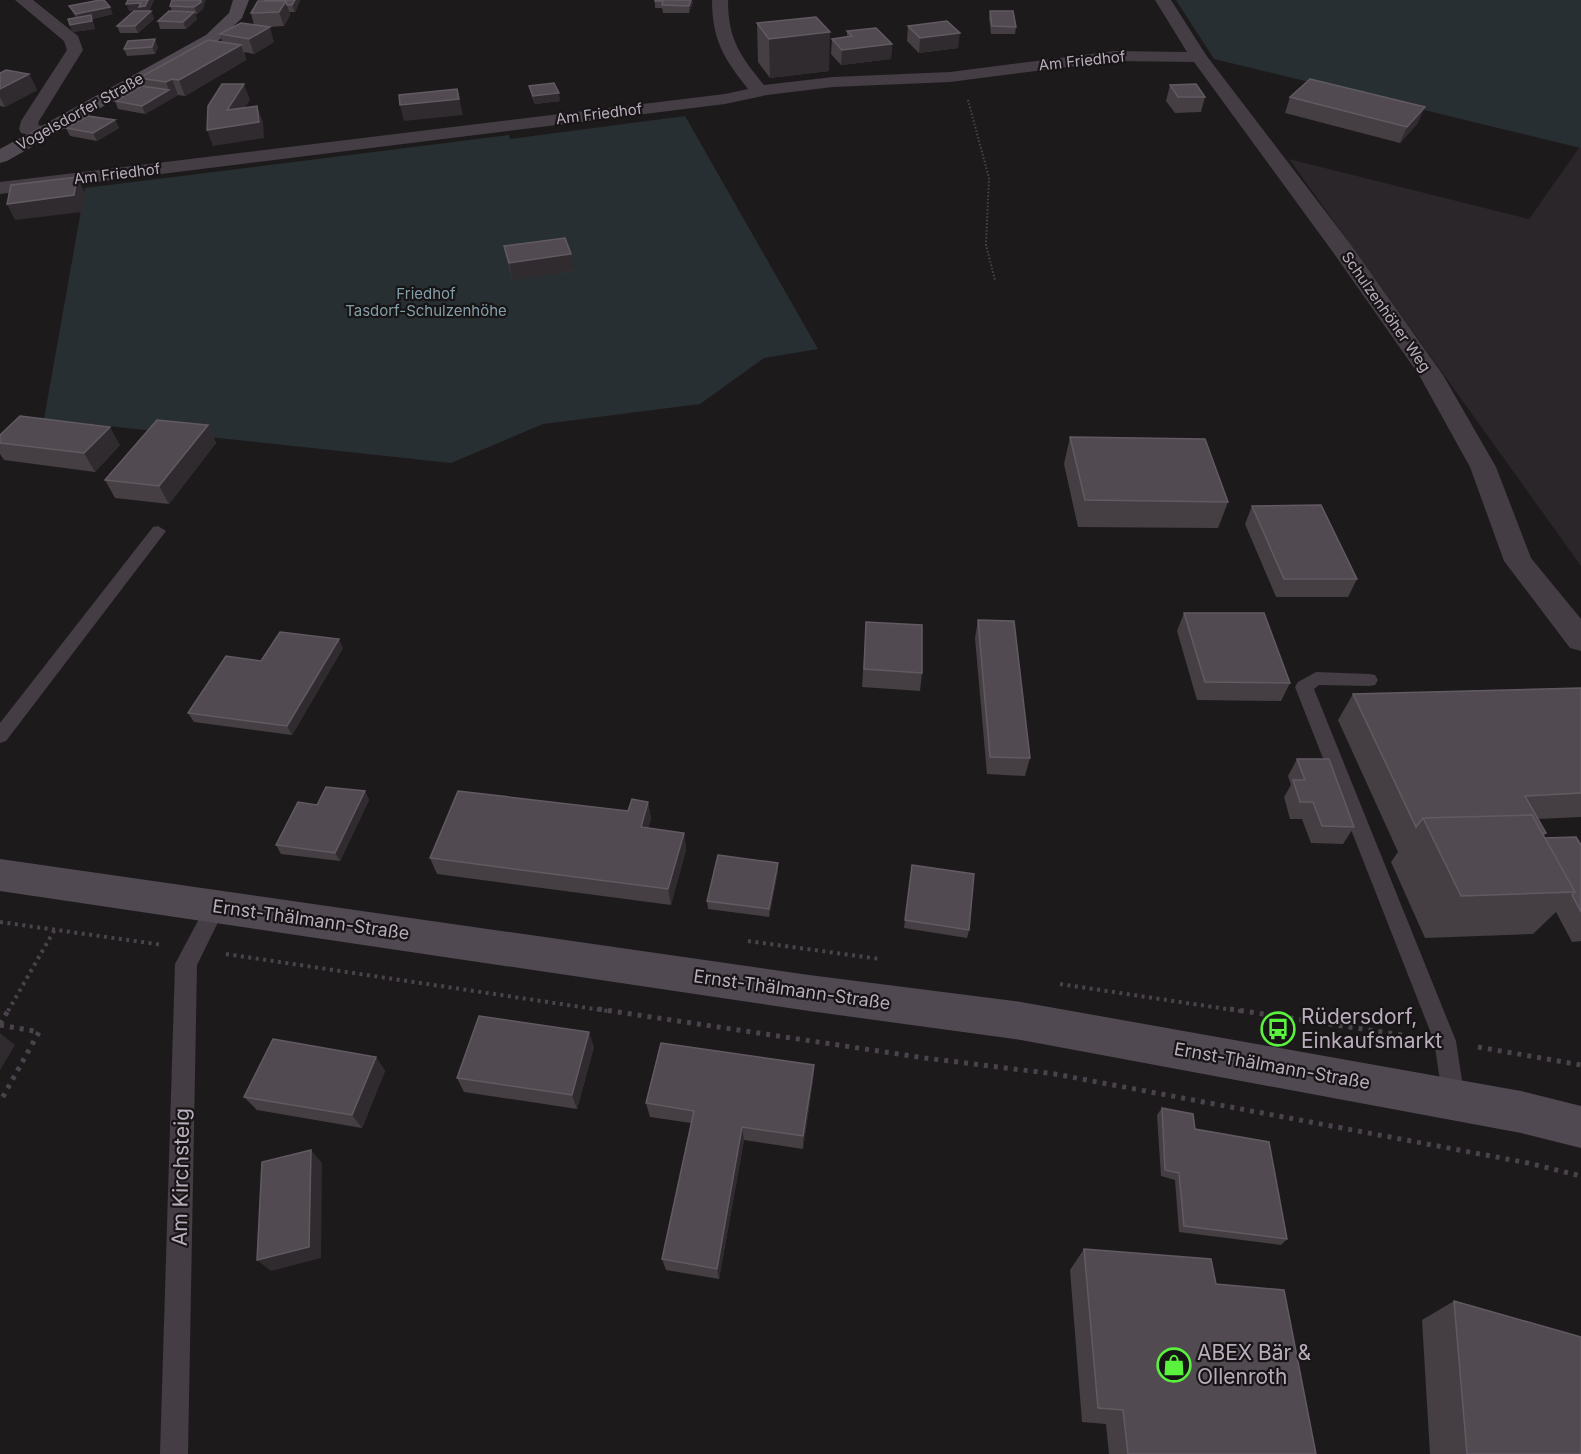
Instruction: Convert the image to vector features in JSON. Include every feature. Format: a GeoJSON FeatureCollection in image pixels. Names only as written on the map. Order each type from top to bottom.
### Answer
{"type":"FeatureCollection","features":[{"type":"Feature","properties":{"kind":"main road","name":"Vogelsdorfer Straße"},"geometry":{"type":"LineString","coordinates":[[0,157],[212,38],[236,15],[241,0]]}},
{"type":"Feature","properties":{"kind":"main road","name":"Ernst-Thälmann-Straße"},"geometry":{"type":"LineString","coordinates":[[0,875],[797,991],[1021,1021],[1521,1112],[1581,1127]]}},
{"type":"Feature","properties":{"kind":"street"},"geometry":{"type":"LineString","coordinates":[[23,0],[72,39],[75,50],[30,121],[28,129],[44,132]]}},
{"type":"Feature","properties":{"kind":"street"},"geometry":{"type":"LineString","coordinates":[[720,0],[719,20],[724,44],[759,91]]}},
{"type":"Feature","properties":{"kind":"street","name":"Schulzenhöher Weg"},"geometry":{"type":"LineString","coordinates":[[1162,0],[1200,57],[1336,241],[1431,375],[1483,467],[1518,561],[1581,639]]}},
{"type":"Feature","properties":{"kind":"street","name":"Am Friedhof"},"geometry":{"type":"LineString","coordinates":[[0,188],[725,99],[759,91],[833,82],[950,76],[1114,56],[1200,57]]}},
{"type":"Feature","properties":{"kind":"lane"},"geometry":{"type":"LineString","coordinates":[[0,736],[158,531]]}},
{"type":"Feature","properties":{"kind":"lane"},"geometry":{"type":"LineString","coordinates":[[1369,680],[1316,678],[1304,687],[1445,1041],[1454,1100]]}},
{"type":"Feature","properties":{"kind":"lane","name":"Am Kirchsteig"},"geometry":{"type":"LineString","coordinates":[[174,1454],[186,964],[216,906]]}},
{"type":"Feature","properties":{"kind":"path"},"geometry":{"type":"LineString","coordinates":[[950,76],[967,95],[989,178],[986,245],[995,280]]}},
{"type":"Feature","properties":{"kind":"path"},"geometry":{"type":"LineString","coordinates":[[0,922],[913,1056],[1055,1074],[1527,1163],[1581,1176]]}},
{"type":"Feature","properties":{"kind":"path"},"geometry":{"type":"LineString","coordinates":[[0,1102],[39,1032],[0,1024],[55,929]]}},
{"type":"Feature","properties":{"kind":"shaded area"},"geometry":{"type":"Polygon","coordinates":[[[1581,148],[1581,566],[1289,159],[1529,219],[1581,148]]]}},
{"type":"Feature","properties":{"kind":"green space"},"geometry":{"type":"Polygon","coordinates":[[[1176,0],[1581,0],[1581,148],[1214,59],[1176,0]]]}},
{"type":"Feature","properties":{"kind":"green space","name":"Friedhof Tasdorf-Schulzenhöhe"},"geometry":{"type":"Polygon","coordinates":[[[685,116],[818,349],[764,358],[700,404],[543,424],[451,463],[44,419],[85,188],[509,135],[510,139],[685,116]]]}},
{"type":"Feature","properties":{"kind":"building"},"geometry":{"type":"Polygon","coordinates":[[[104,0],[110,7],[76,14],[69,6],[104,0]]]}},
{"type":"Feature","properties":{"kind":"building"},"geometry":{"type":"Polygon","coordinates":[[[128,0],[148,0],[145,6],[139,7],[141,3],[126,4],[128,0]]]}},
{"type":"Feature","properties":{"kind":"building"},"geometry":{"type":"Polygon","coordinates":[[[172,0],[201,0],[201,2],[194,7],[170,6],[172,0]]]}},
{"type":"Feature","properties":{"kind":"building"},"geometry":{"type":"Polygon","coordinates":[[[265,0],[295,0],[292,5],[287,5],[286,1],[265,0]]]}},
{"type":"Feature","properties":{"kind":"building"},"geometry":{"type":"Polygon","coordinates":[[[655,0],[691,0],[689,6],[662,5],[663,1],[655,0]]]}},
{"type":"Feature","properties":{"kind":"building"},"geometry":{"type":"Polygon","coordinates":[[[258,1],[286,1],[279,12],[251,13],[258,1]]]}},
{"type":"Feature","properties":{"kind":"building"},"geometry":{"type":"Polygon","coordinates":[[[134,11],[151,11],[135,26],[117,26],[134,11]]]}},
{"type":"Feature","properties":{"kind":"building"},"geometry":{"type":"Polygon","coordinates":[[[169,11],[194,12],[183,22],[158,21],[169,11]]]}},
{"type":"Feature","properties":{"kind":"building"},"geometry":{"type":"Polygon","coordinates":[[[990,11],[1013,11],[1016,27],[992,26],[990,11]]]}},
{"type":"Feature","properties":{"kind":"building"},"geometry":{"type":"Polygon","coordinates":[[[91,15],[92,21],[70,25],[68,19],[91,15]]]}},
{"type":"Feature","properties":{"kind":"building"},"geometry":{"type":"Polygon","coordinates":[[[816,17],[830,32],[769,39],[757,23],[816,17]]]}},
{"type":"Feature","properties":{"kind":"building"},"geometry":{"type":"Polygon","coordinates":[[[947,21],[960,33],[920,38],[908,26],[947,21]]]}},
{"type":"Feature","properties":{"kind":"building"},"geometry":{"type":"Polygon","coordinates":[[[241,23],[270,27],[249,39],[220,34],[241,23]]]}},
{"type":"Feature","properties":{"kind":"building"},"geometry":{"type":"Polygon","coordinates":[[[876,28],[892,44],[842,50],[832,39],[852,36],[847,31],[876,28]]]}},
{"type":"Feature","properties":{"kind":"building"},"geometry":{"type":"Polygon","coordinates":[[[155,39],[152,47],[124,49],[128,41],[155,39]]]}},
{"type":"Feature","properties":{"kind":"building"},"geometry":{"type":"Polygon","coordinates":[[[208,40],[241,45],[179,80],[172,79],[166,82],[139,78],[208,40]]]}},
{"type":"Feature","properties":{"kind":"building"},"geometry":{"type":"Polygon","coordinates":[[[6,70],[29,74],[0,89],[0,73],[6,70]]]}},
{"type":"Feature","properties":{"kind":"building"},"geometry":{"type":"Polygon","coordinates":[[[1310,79],[1425,107],[1407,127],[1290,97],[1310,79]]]}},
{"type":"Feature","properties":{"kind":"building"},"geometry":{"type":"Polygon","coordinates":[[[554,83],[559,93],[533,96],[529,86],[554,83]]]}},
{"type":"Feature","properties":{"kind":"building"},"geometry":{"type":"Polygon","coordinates":[[[222,84],[244,84],[227,110],[257,106],[259,122],[207,130],[208,106],[222,84]]]}},
{"type":"Feature","properties":{"kind":"building"},"geometry":{"type":"Polygon","coordinates":[[[1196,84],[1205,97],[1178,97],[1170,85],[1196,84]]]}},
{"type":"Feature","properties":{"kind":"building"},"geometry":{"type":"Polygon","coordinates":[[[142,86],[169,90],[142,106],[115,101],[142,86]]]}},
{"type":"Feature","properties":{"kind":"building"},"geometry":{"type":"Polygon","coordinates":[[[457,89],[459,99],[400,105],[399,95],[457,89]]]}},
{"type":"Feature","properties":{"kind":"building"},"geometry":{"type":"Polygon","coordinates":[[[88,116],[115,120],[93,133],[66,128],[88,116]]]}},
{"type":"Feature","properties":{"kind":"building"},"geometry":{"type":"Polygon","coordinates":[[[77,177],[74,195],[7,204],[11,185],[77,177]]]}},
{"type":"Feature","properties":{"kind":"building"},"geometry":{"type":"Polygon","coordinates":[[[565,238],[571,254],[509,263],[504,246],[565,238]]]}},
{"type":"Feature","properties":{"kind":"building"},"geometry":{"type":"Polygon","coordinates":[[[20,416],[110,427],[84,453],[0,443],[0,435],[20,416]]]}},
{"type":"Feature","properties":{"kind":"building"},"geometry":{"type":"Polygon","coordinates":[[[157,420],[208,425],[159,486],[105,480],[157,420]]]}},
{"type":"Feature","properties":{"kind":"building"},"geometry":{"type":"Polygon","coordinates":[[[1070,437],[1205,439],[1228,502],[1085,500],[1070,437]]]}},
{"type":"Feature","properties":{"kind":"building"},"geometry":{"type":"Polygon","coordinates":[[[1321,505],[1357,579],[1284,579],[1252,506],[1321,505]]]}},
{"type":"Feature","properties":{"kind":"building"},"geometry":{"type":"Polygon","coordinates":[[[1184,613],[1264,613],[1290,683],[1205,682],[1184,613]]]}},
{"type":"Feature","properties":{"kind":"building"},"geometry":{"type":"Polygon","coordinates":[[[978,620],[1014,621],[1030,758],[990,757],[978,620]]]}},
{"type":"Feature","properties":{"kind":"building"},"geometry":{"type":"Polygon","coordinates":[[[866,622],[922,625],[922,673],[864,669],[866,622]]]}},
{"type":"Feature","properties":{"kind":"building"},"geometry":{"type":"Polygon","coordinates":[[[280,632],[339,639],[287,726],[188,713],[226,656],[261,661],[280,632]]]}},
{"type":"Feature","properties":{"kind":"building"},"geometry":{"type":"Polygon","coordinates":[[[1581,688],[1581,793],[1525,796],[1546,833],[1542,833],[1532,815],[1423,818],[1416,827],[1353,694],[1581,688]]]}},
{"type":"Feature","properties":{"kind":"building"},"geometry":{"type":"Polygon","coordinates":[[[1297,759],[1329,759],[1354,827],[1322,826],[1313,802],[1300,802],[1293,780],[1305,780],[1297,759]]]}},
{"type":"Feature","properties":{"kind":"building"},"geometry":{"type":"Polygon","coordinates":[[[326,787],[365,791],[335,853],[276,845],[298,802],[317,805],[326,787]]]}},
{"type":"Feature","properties":{"kind":"building"},"geometry":{"type":"Polygon","coordinates":[[[458,791],[628,811],[632,799],[648,802],[641,827],[684,833],[668,889],[430,858],[458,791]]]}},
{"type":"Feature","properties":{"kind":"building"},"geometry":{"type":"Polygon","coordinates":[[[1532,815],[1575,892],[1461,896],[1423,818],[1532,815]]]}},
{"type":"Feature","properties":{"kind":"building"},"geometry":{"type":"Polygon","coordinates":[[[1576,837],[1581,845],[1581,912],[1572,895],[1575,892],[1545,838],[1576,837]]]}},
{"type":"Feature","properties":{"kind":"building"},"geometry":{"type":"Polygon","coordinates":[[[718,855],[778,863],[769,909],[707,901],[718,855]]]}},
{"type":"Feature","properties":{"kind":"building"},"geometry":{"type":"Polygon","coordinates":[[[912,865],[974,874],[969,930],[905,920],[912,865]]]}},
{"type":"Feature","properties":{"kind":"building"},"geometry":{"type":"Polygon","coordinates":[[[479,1016],[589,1032],[572,1095],[457,1078],[479,1016]]]}},
{"type":"Feature","properties":{"kind":"building"},"geometry":{"type":"Polygon","coordinates":[[[273,1039],[376,1057],[352,1115],[244,1097],[273,1039]]]}},
{"type":"Feature","properties":{"kind":"building"},"geometry":{"type":"Polygon","coordinates":[[[661,1043],[814,1065],[803,1136],[742,1127],[717,1269],[662,1259],[694,1111],[646,1103],[661,1043]]]}},
{"type":"Feature","properties":{"kind":"building"},"geometry":{"type":"Polygon","coordinates":[[[1162,1108],[1193,1114],[1195,1129],[1269,1142],[1287,1239],[1184,1226],[1179,1173],[1165,1170],[1162,1108]]]}},
{"type":"Feature","properties":{"kind":"building"},"geometry":{"type":"Polygon","coordinates":[[[311,1150],[309,1247],[257,1260],[262,1162],[311,1150]]]}},
{"type":"Feature","properties":{"kind":"building","name":"ABEX Bär & Ollenroth"},"geometry":{"type":"Polygon","coordinates":[[[1084,1249],[1211,1259],[1216,1284],[1284,1290],[1316,1454],[1128,1454],[1123,1410],[1098,1408],[1084,1249]]]}},
{"type":"Feature","properties":{"kind":"building"},"geometry":{"type":"Polygon","coordinates":[[[1454,1301],[1581,1337],[1581,1454],[1467,1454],[1454,1301]]]}},
{"type":"Feature","properties":{"kind":"place","name":"Rüdersdorf, Einkaufsmarkt"},"geometry":{"type":"Point","coordinates":[1278,1029]}},
{"type":"Feature","properties":{"kind":"place","name":"ABEX Bär & Ollenroth"},"geometry":{"type":"Point","coordinates":[1174,1365]}}]}
